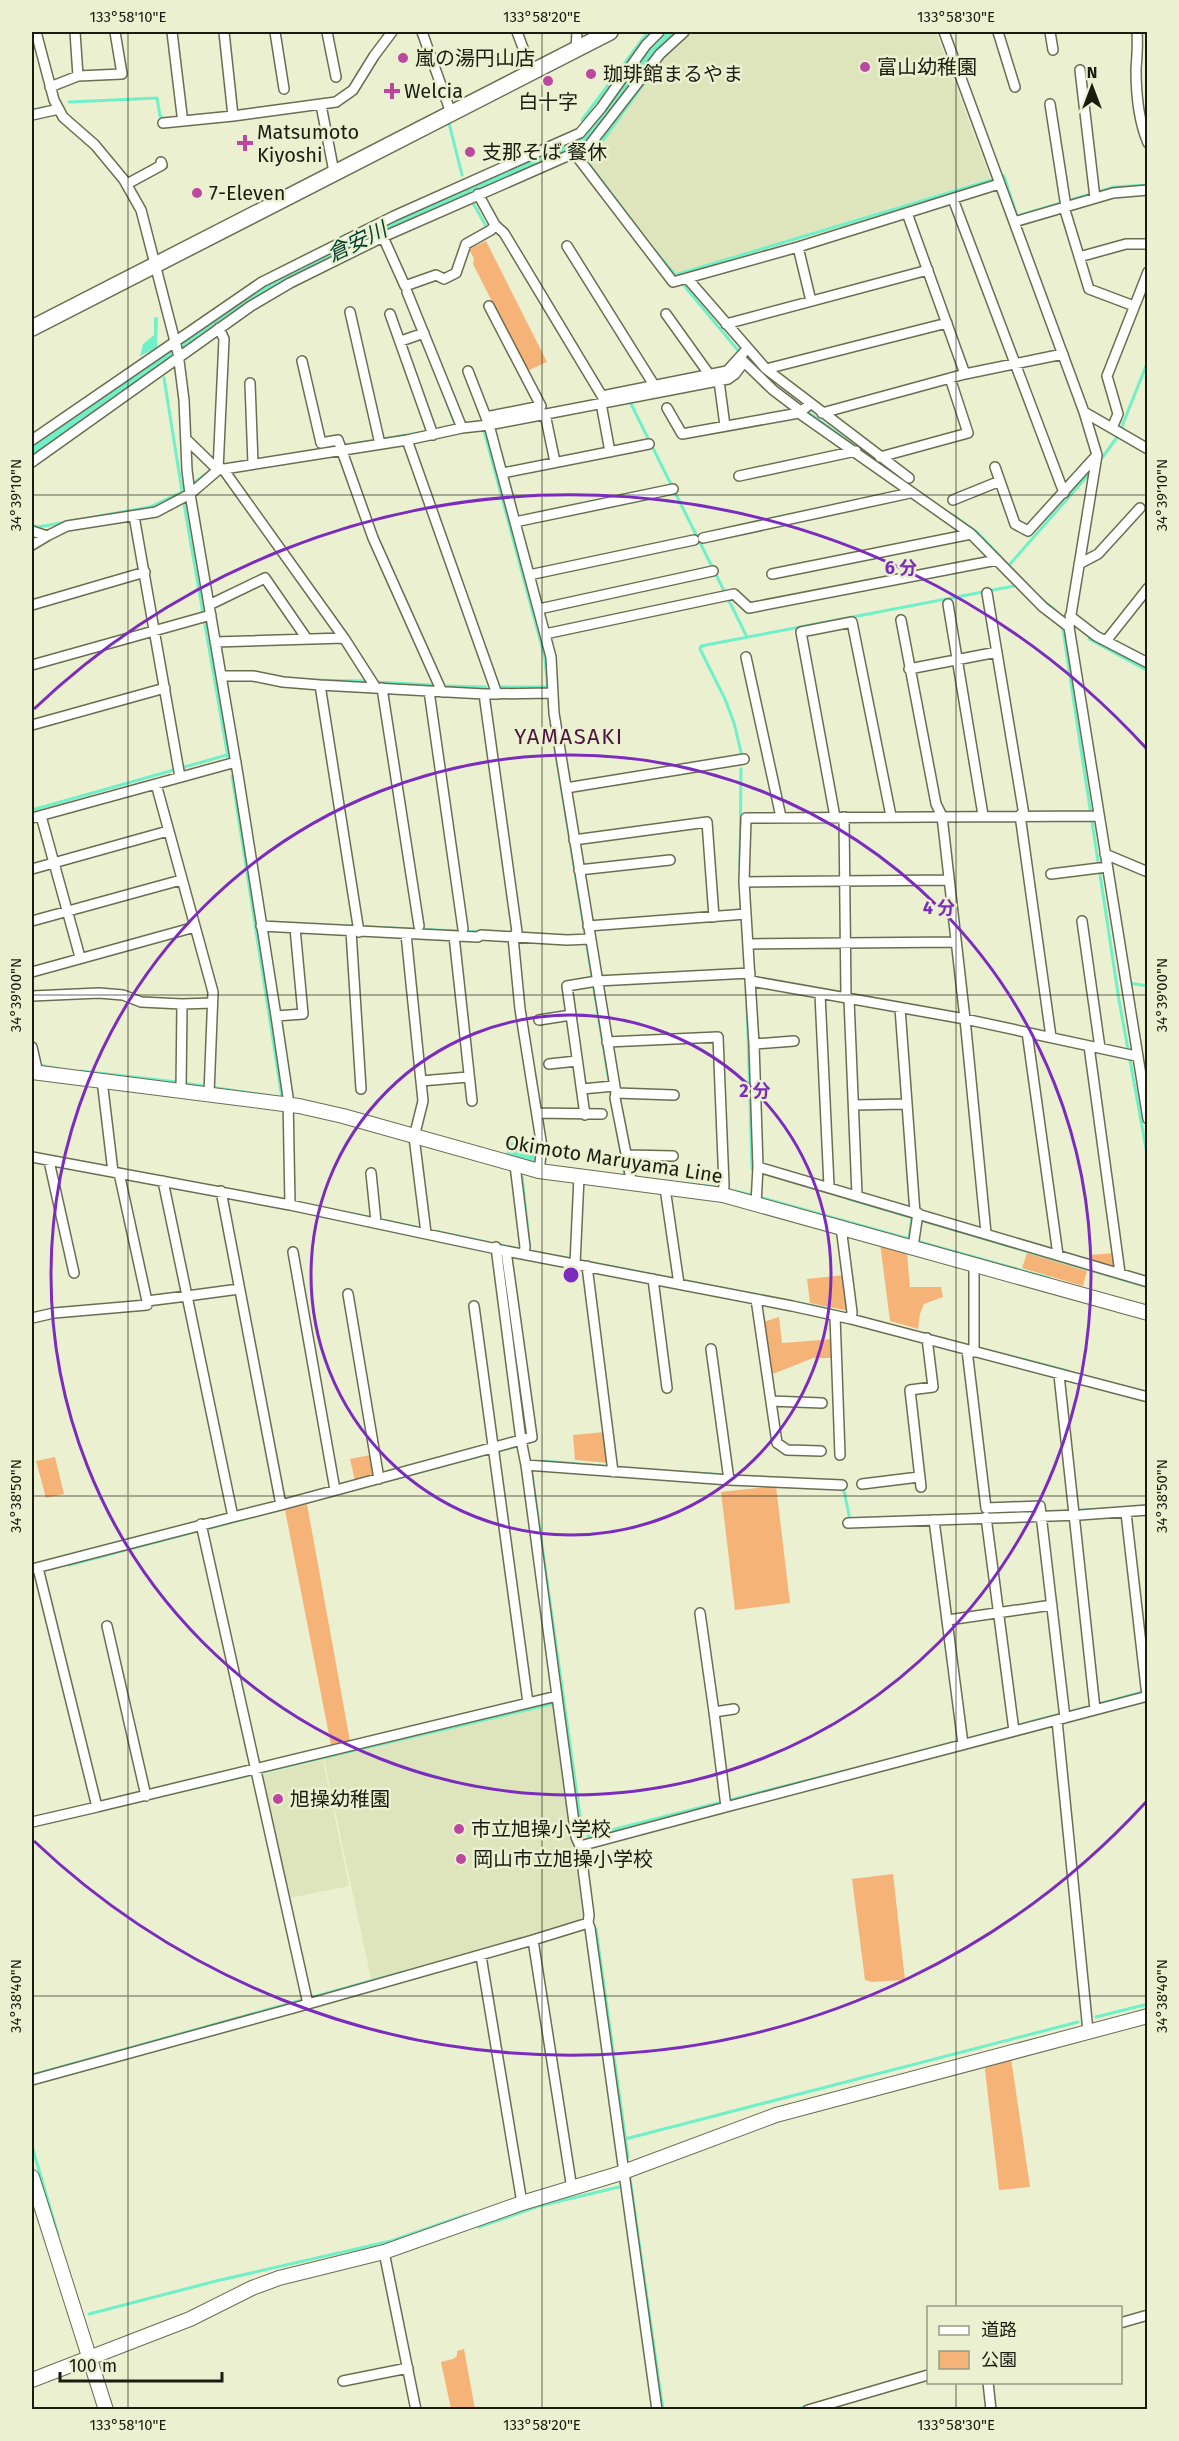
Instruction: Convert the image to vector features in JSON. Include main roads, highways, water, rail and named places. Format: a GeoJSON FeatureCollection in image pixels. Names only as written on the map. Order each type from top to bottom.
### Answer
{"type":"FeatureCollection","features":[{"type":"Feature","properties":{"kind":"main road"},"geometry":{"type":"LineString","coordinates":[[32,328],[610,32]]}},
{"type":"Feature","properties":{"kind":"waterway"},"geometry":{"type":"LineString","coordinates":[[582,120],[648,32]]}},
{"type":"Feature","properties":{"kind":"waterway","name":"倉安川"},"geometry":{"type":"LineString","coordinates":[[32,452],[247,299],[287,276],[370,234],[581,141],[590,135],[655,45],[670,32]]}},
{"type":"Feature","properties":{"kind":"waterway"},"geometry":{"type":"LineString","coordinates":[[587,162],[653,71]]}},
{"type":"Feature","properties":{"kind":"waterway"},"geometry":{"type":"LineString","coordinates":[[69,102],[157,98],[160,116],[165,120]]}},
{"type":"Feature","properties":{"kind":"waterway"},"geometry":{"type":"LineString","coordinates":[[32,110],[46,107]]}},
{"type":"Feature","properties":{"kind":"waterway"},"geometry":{"type":"LineString","coordinates":[[449,123],[462,175]]}},
{"type":"Feature","properties":{"kind":"waterway"},"geometry":{"type":"LineString","coordinates":[[585,159],[638,229]]}},
{"type":"Feature","properties":{"kind":"waterway"},"geometry":{"type":"LineString","coordinates":[[1001,177],[1004,176],[1017,216],[1114,187],[1148,185]]}},
{"type":"Feature","properties":{"kind":"waterway"},"geometry":{"type":"LineString","coordinates":[[675,275],[991,180]]}},
{"type":"Feature","properties":{"kind":"waterway","name":"倉安川"},"geometry":{"type":"LineString","coordinates":[[466,188],[468,194]]}},
{"type":"Feature","properties":{"kind":"waterway"},"geometry":{"type":"LineString","coordinates":[[472,201],[487,228]]}},
{"type":"Feature","properties":{"kind":"waterway"},"geometry":{"type":"LineString","coordinates":[[649,244],[678,278]]}},
{"type":"Feature","properties":{"kind":"waterway"},"geometry":{"type":"LineString","coordinates":[[682,283],[741,354]]}},
{"type":"Feature","properties":{"kind":"waterway"},"geometry":{"type":"LineString","coordinates":[[1102,458],[1123,429],[1122,426],[1148,361]]}},
{"type":"Feature","properties":{"kind":"waterway"},"geometry":{"type":"LineString","coordinates":[[164,378],[182,491]]}},
{"type":"Feature","properties":{"kind":"waterway"},"geometry":{"type":"LineString","coordinates":[[629,400],[747,637]]}},
{"type":"Feature","properties":{"kind":"waterway"},"geometry":{"type":"LineString","coordinates":[[447,403],[456,426]]}},
{"type":"Feature","properties":{"kind":"waterway"},"geometry":{"type":"LineString","coordinates":[[805,410],[867,455]]}},
{"type":"Feature","properties":{"kind":"waterway"},"geometry":{"type":"LineString","coordinates":[[483,427],[545,658],[550,715]]}},
{"type":"Feature","properties":{"kind":"waterway"},"geometry":{"type":"LineString","coordinates":[[346,445],[419,433]]}},
{"type":"Feature","properties":{"kind":"waterway"},"geometry":{"type":"LineString","coordinates":[[298,453],[335,447]]}},
{"type":"Feature","properties":{"kind":"waterway"},"geometry":{"type":"LineString","coordinates":[[194,483],[212,469]]}},
{"type":"Feature","properties":{"kind":"waterway"},"geometry":{"type":"LineString","coordinates":[[1010,564],[1090,473]]}},
{"type":"Feature","properties":{"kind":"waterway"},"geometry":{"type":"LineString","coordinates":[[32,525],[38,527],[150,507],[184,491]]}},
{"type":"Feature","properties":{"kind":"waterway"},"geometry":{"type":"LineString","coordinates":[[184,504],[228,757]]}},
{"type":"Feature","properties":{"kind":"waterway"},"geometry":{"type":"LineString","coordinates":[[951,514],[977,532],[1031,589]]}},
{"type":"Feature","properties":{"kind":"waterway"},"geometry":{"type":"LineString","coordinates":[[741,752],[725,699],[700,649],[701,646],[1019,585]]}},
{"type":"Feature","properties":{"kind":"waterway"},"geometry":{"type":"LineString","coordinates":[[1038,596],[1056,611]]}},
{"type":"Feature","properties":{"kind":"waterway"},"geometry":{"type":"LineString","coordinates":[[1063,630],[1119,1000],[1148,1159]]}},
{"type":"Feature","properties":{"kind":"waterway"},"geometry":{"type":"LineString","coordinates":[[1089,639],[1148,671]]}},
{"type":"Feature","properties":{"kind":"waterway"},"geometry":{"type":"LineString","coordinates":[[308,680],[364,681]]}},
{"type":"Feature","properties":{"kind":"waterway"},"geometry":{"type":"LineString","coordinates":[[377,682],[432,685]]}},
{"type":"Feature","properties":{"kind":"waterway"},"geometry":{"type":"LineString","coordinates":[[447,686],[486,687]]}},
{"type":"Feature","properties":{"kind":"waterway"},"geometry":{"type":"LineString","coordinates":[[502,687],[547,687]]}},
{"type":"Feature","properties":{"kind":"waterway"},"geometry":{"type":"LineString","coordinates":[[551,724],[612,1100]]}},
{"type":"Feature","properties":{"kind":"waterway"},"geometry":{"type":"LineString","coordinates":[[32,810],[227,755]]}},
{"type":"Feature","properties":{"kind":"waterway"},"geometry":{"type":"LineString","coordinates":[[740,866],[741,769]]}},
{"type":"Feature","properties":{"kind":"waterway"},"geometry":{"type":"LineString","coordinates":[[232,776],[282,1098]]}},
{"type":"Feature","properties":{"kind":"waterway"},"geometry":{"type":"LineString","coordinates":[[741,899],[741,911]]}},
{"type":"Feature","properties":{"kind":"waterway"},"geometry":{"type":"LineString","coordinates":[[347,926],[481,932]]}},
{"type":"Feature","properties":{"kind":"waterway"},"geometry":{"type":"LineString","coordinates":[[1129,983],[1148,986]]}},
{"type":"Feature","properties":{"kind":"waterway"},"geometry":{"type":"LineString","coordinates":[[747,1003],[752,1169],[757,1170]]}},
{"type":"Feature","properties":{"kind":"waterway"},"geometry":{"type":"LineString","coordinates":[[39,1065],[65,1070]]}},
{"type":"Feature","properties":{"kind":"waterway"},"geometry":{"type":"LineString","coordinates":[[81,1071],[271,1096]]}},
{"type":"Feature","properties":{"kind":"waterway"},"geometry":{"type":"LineString","coordinates":[[616,1124],[625,1177]]}},
{"type":"Feature","properties":{"kind":"waterway"},"geometry":{"type":"LineString","coordinates":[[522,1177],[530,1251]]}},
{"type":"Feature","properties":{"kind":"waterway"},"geometry":{"type":"LineString","coordinates":[[681,1183],[717,1187],[752,1195],[1049,1278]]}},
{"type":"Feature","properties":{"kind":"waterway"},"geometry":{"type":"LineString","coordinates":[[849,1199],[1148,1287]]}},
{"type":"Feature","properties":{"kind":"waterway"},"geometry":{"type":"LineString","coordinates":[[354,1214],[524,1250]]}},
{"type":"Feature","properties":{"kind":"waterway"},"geometry":{"type":"LineString","coordinates":[[909,1239],[912,1218]]}},
{"type":"Feature","properties":{"kind":"waterway"},"geometry":{"type":"LineString","coordinates":[[557,1256],[819,1307],[1068,1371]]}},
{"type":"Feature","properties":{"kind":"waterway"},"geometry":{"type":"LineString","coordinates":[[503,1264],[526,1428]]}},
{"type":"Feature","properties":{"kind":"waterway"},"geometry":{"type":"LineString","coordinates":[[210,1528],[514,1447]]}},
{"type":"Feature","properties":{"kind":"waterway"},"geometry":{"type":"LineString","coordinates":[[544,1461],[602,1466]]}},
{"type":"Feature","properties":{"kind":"waterway"},"geometry":{"type":"LineString","coordinates":[[680,1472],[727,1475]]}},
{"type":"Feature","properties":{"kind":"waterway"},"geometry":{"type":"LineString","coordinates":[[532,1474],[582,1830]]}},
{"type":"Feature","properties":{"kind":"waterway"},"geometry":{"type":"LineString","coordinates":[[843,1486],[850,1520]]}},
{"type":"Feature","properties":{"kind":"waterway"},"geometry":{"type":"LineString","coordinates":[[1042,1512],[1105,1509]]}},
{"type":"Feature","properties":{"kind":"waterway"},"geometry":{"type":"LineString","coordinates":[[69,1565],[194,1532]]}},
{"type":"Feature","properties":{"kind":"waterway"},"geometry":{"type":"LineString","coordinates":[[1069,1712],[1146,1691]]}},
{"type":"Feature","properties":{"kind":"waterway"},"geometry":{"type":"LineString","coordinates":[[177,1792],[552,1704]]}},
{"type":"Feature","properties":{"kind":"waterway"},"geometry":{"type":"LineString","coordinates":[[918,1752],[1060,1714]]}},
{"type":"Feature","properties":{"kind":"waterway"},"geometry":{"type":"LineString","coordinates":[[588,1836],[888,1760]]}},
{"type":"Feature","properties":{"kind":"waterway"},"geometry":{"type":"LineString","coordinates":[[596,1929],[628,2157]]}},
{"type":"Feature","properties":{"kind":"waterway"},"geometry":{"type":"LineString","coordinates":[[32,2075],[403,1972]]}},
{"type":"Feature","properties":{"kind":"waterway"},"geometry":{"type":"LineString","coordinates":[[1096,2017],[1148,2004]]}},
{"type":"Feature","properties":{"kind":"waterway"},"geometry":{"type":"LineString","coordinates":[[625,2139],[1078,2022]]}},
{"type":"Feature","properties":{"kind":"waterway"},"geometry":{"type":"LineString","coordinates":[[32,2146],[58,2235]]}},
{"type":"Feature","properties":{"kind":"waterway"},"geometry":{"type":"LineString","coordinates":[[630,2178],[663,2410]]}},
{"type":"Feature","properties":{"kind":"waterway"},"geometry":{"type":"LineString","coordinates":[[477,2225],[479,2227],[539,2206],[619,2187]]}},
{"type":"Feature","properties":{"kind":"waterway"},"geometry":{"type":"LineString","coordinates":[[89,2314],[216,2281],[391,2241],[466,2215]]}},
{"type":"Feature","properties":{"kind":"waterway"},"geometry":{"type":"LineString","coordinates":[[795,2410],[808,2406]]}},
{"type":"Feature","properties":{"kind":"place","name":"嵐の湯円山店"},"geometry":{"type":"Point","coordinates":[403,58]}},
{"type":"Feature","properties":{"kind":"place","name":"富山幼稚園"},"geometry":{"type":"Point","coordinates":[865,67]}},
{"type":"Feature","properties":{"kind":"place","name":"珈琲館まるやま"},"geometry":{"type":"Point","coordinates":[591,74]}},
{"type":"Feature","properties":{"kind":"place","name":"白十字"},"geometry":{"type":"Point","coordinates":[548,81]}},
{"type":"Feature","properties":{"kind":"place","name":"Welcia"},"geometry":{"type":"Point","coordinates":[392,91]}},
{"type":"Feature","properties":{"kind":"place","name":"Matsumoto Kiyoshi"},"geometry":{"type":"Point","coordinates":[245,143]}},
{"type":"Feature","properties":{"kind":"place","name":"支那そば 餐休"},"geometry":{"type":"Point","coordinates":[470,152]}},
{"type":"Feature","properties":{"kind":"place","name":"7-Eleven"},"geometry":{"type":"Point","coordinates":[197,193]}},
{"type":"Feature","properties":{"kind":"place","name":"旭操幼稚園"},"geometry":{"type":"Point","coordinates":[278,1799]}},
{"type":"Feature","properties":{"kind":"place","name":"市立旭操小学校"},"geometry":{"type":"Point","coordinates":[459,1829]}},
{"type":"Feature","properties":{"kind":"place","name":"岡山市立旭操小学校"},"geometry":{"type":"Point","coordinates":[461,1859]}},
{"type":"Feature","properties":{"kind":"district","name":"YAMASAKI"},"geometry":{"type":"Point","coordinates":[569,736]}}]}
